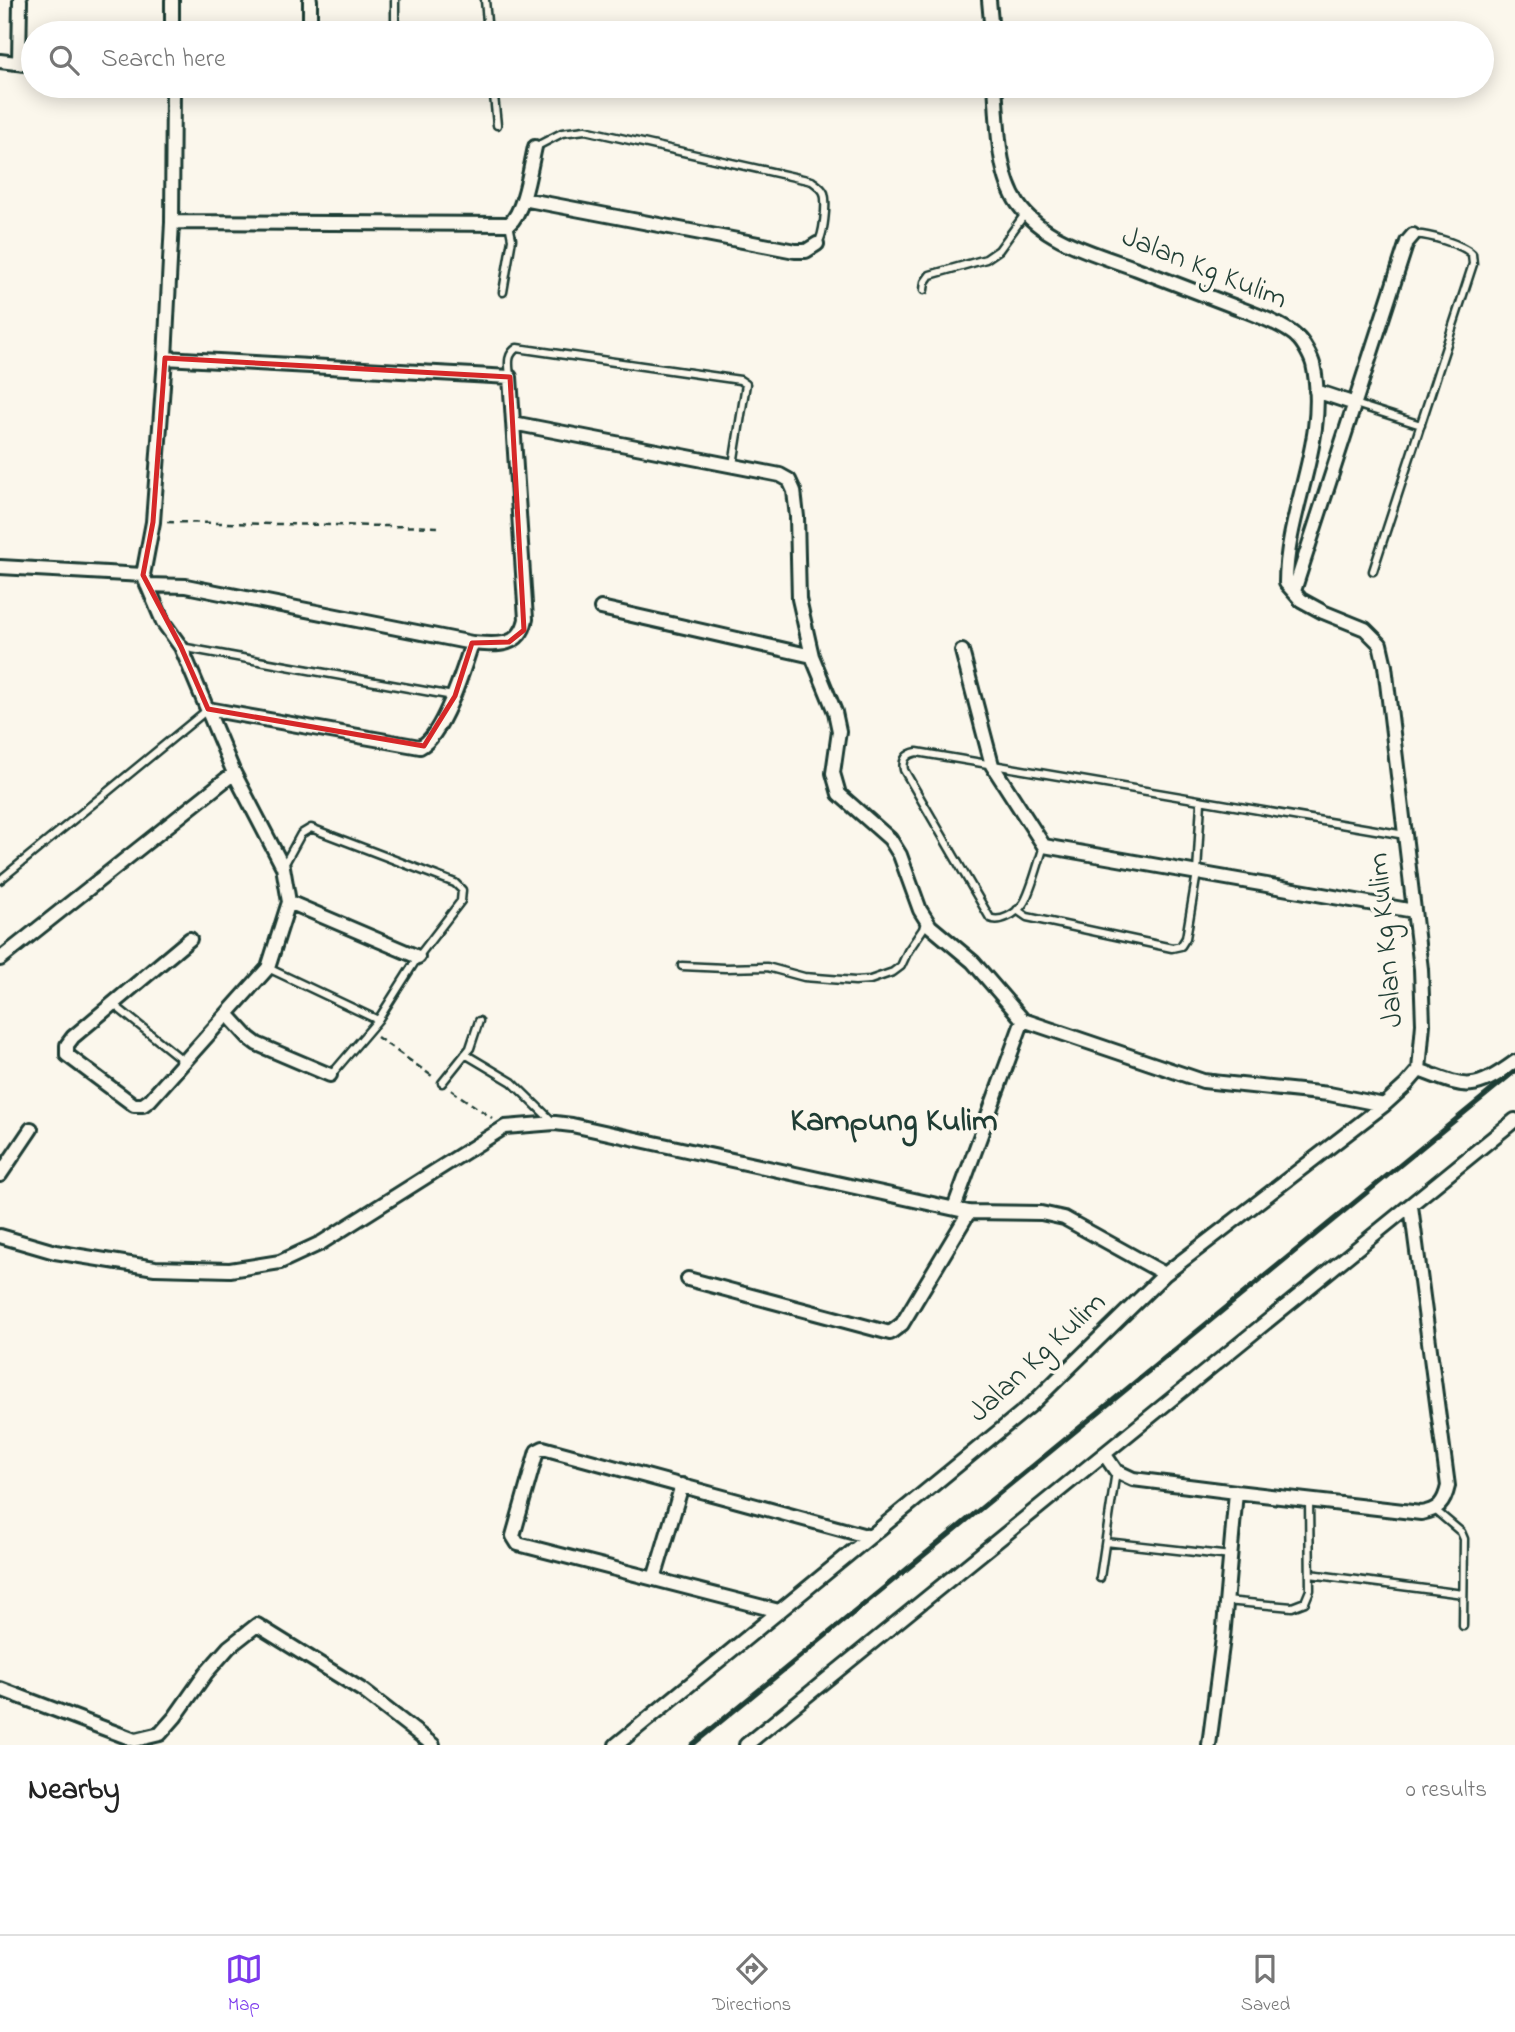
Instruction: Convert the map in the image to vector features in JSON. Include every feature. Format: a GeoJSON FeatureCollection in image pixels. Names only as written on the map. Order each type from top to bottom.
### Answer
{"type":"FeatureCollection","features":[{"type":"Feature","properties":{"kind":"street"},"geometry":{"type":"LineString","coordinates":[[0,61],[19,63],[20,0]]}},
{"type":"Feature","properties":{"kind":"street"},"geometry":{"type":"LineString","coordinates":[[172,0],[172,21]]}},
{"type":"Feature","properties":{"kind":"street"},"geometry":{"type":"LineString","coordinates":[[310,0],[310,21]]}},
{"type":"Feature","properties":{"kind":"street"},"geometry":{"type":"LineString","coordinates":[[989,0],[991,21]]}},
{"type":"Feature","properties":{"kind":"street"},"geometry":{"type":"LineString","coordinates":[[173,98],[172,222],[165,358],[153,522],[145,580],[163,622],[181,647],[234,773],[283,867],[289,902],[268,968],[150,1100],[143,1105],[134,1105],[67,1055],[67,1045],[73,1037],[190,939]]}},
{"type":"Feature","properties":{"kind":"street","name":"Jalan Kg Kulim"},"geometry":{"type":"LineString","coordinates":[[616,1745],[1031,1405],[1165,1274],[1384,1105],[1419,1070],[1423,1024],[1422,969],[1380,644],[1365,629],[1301,600],[1286,583],[1286,559],[1315,435],[1316,391],[1313,362],[1297,337],[1258,315],[1054,236],[1025,214],[1009,186],[999,145],[996,98]]}},
{"type":"Feature","properties":{"kind":"street"},"geometry":{"type":"LineString","coordinates":[[172,222],[509,224],[515,219],[523,198],[536,147]]}},
{"type":"Feature","properties":{"kind":"street"},"geometry":{"type":"LineString","coordinates":[[523,198],[795,251],[806,251],[817,244]]}},
{"type":"Feature","properties":{"kind":"street"},"geometry":{"type":"LineString","coordinates":[[1294,592],[1407,243],[1413,235]]}},
{"type":"Feature","properties":{"kind":"street"},"geometry":{"type":"LineString","coordinates":[[0,567],[186,586],[472,643],[492,645],[518,638],[524,630],[526,619],[510,377],[165,358]]}},
{"type":"Feature","properties":{"kind":"street"},"geometry":{"type":"LineString","coordinates":[[1316,391],[1355,404]]}},
{"type":"Feature","properties":{"kind":"street"},"geometry":{"type":"LineString","coordinates":[[513,423],[780,475],[789,480],[794,491],[797,517],[799,599],[812,656],[835,712],[839,731],[833,773],[839,794],[890,839],[900,855],[920,910],[930,926],[972,962],[1023,1020],[1203,1081],[1329,1094],[1384,1105]]}},
{"type":"Feature","properties":{"kind":"street"},"geometry":{"type":"LineString","coordinates":[[601,608],[812,656]]}},
{"type":"Feature","properties":{"kind":"street"},"geometry":{"type":"LineString","coordinates":[[208,709],[419,747],[430,738],[455,696],[472,643]]}},
{"type":"Feature","properties":{"kind":"street"},"geometry":{"type":"LineString","coordinates":[[962,651],[992,765],[1044,846],[1414,911]]}},
{"type":"Feature","properties":{"kind":"street"},"geometry":{"type":"LineString","coordinates":[[0,959],[234,773]]}},
{"type":"Feature","properties":{"kind":"street"},"geometry":{"type":"LineString","coordinates":[[289,902],[418,957]]}},
{"type":"Feature","properties":{"kind":"street"},"geometry":{"type":"LineString","coordinates":[[228,1015],[257,1044],[330,1075]]}},
{"type":"Feature","properties":{"kind":"street"},"geometry":{"type":"LineString","coordinates":[[954,1208],[1023,1020]]}},
{"type":"Feature","properties":{"kind":"street"},"geometry":{"type":"LineString","coordinates":[[1419,1070],[1459,1085],[1474,1085],[1491,1079],[1515,1062]]}},
{"type":"Feature","properties":{"kind":"street"},"geometry":{"type":"LineString","coordinates":[[746,1745],[1515,1120]]}},
{"type":"Feature","properties":{"kind":"street"},"geometry":{"type":"LineString","coordinates":[[0,1236],[55,1252],[155,1268],[230,1270],[280,1262],[321,1243],[505,1128],[555,1123],[969,1212],[1041,1213],[1064,1218],[1165,1274]]}},
{"type":"Feature","properties":{"kind":"street"},"geometry":{"type":"LineString","coordinates":[[0,1175],[31,1129]]}},
{"type":"Feature","properties":{"kind":"street"},"geometry":{"type":"LineString","coordinates":[[1105,1455],[1116,1471],[1133,1479],[1421,1513],[1435,1510],[1445,1500],[1448,1486],[1412,1206]]}},
{"type":"Feature","properties":{"kind":"street"},"geometry":{"type":"LineString","coordinates":[[688,1279],[890,1333],[902,1324],[969,1212]]}},
{"type":"Feature","properties":{"kind":"street"},"geometry":{"type":"LineString","coordinates":[[779,1611],[518,1544],[513,1536],[537,1451],[543,1448],[870,1537]]}},
{"type":"Feature","properties":{"kind":"street"},"geometry":{"type":"LineString","coordinates":[[654,1579],[682,1485]]}},
{"type":"Feature","properties":{"kind":"street"},"geometry":{"type":"LineString","coordinates":[[1209,1745],[1236,1492]]}},
{"type":"Feature","properties":{"kind":"street"},"geometry":{"type":"LineString","coordinates":[[0,1689],[135,1740],[160,1734],[229,1647],[257,1625],[362,1690],[433,1745]]}},
{"type":"Feature","properties":{"kind":"lane"},"geometry":{"type":"LineString","coordinates":[[396,0],[396,21]]}},
{"type":"Feature","properties":{"kind":"lane"},"geometry":{"type":"LineString","coordinates":[[485,0],[487,21]]}},
{"type":"Feature","properties":{"kind":"lane"},"geometry":{"type":"LineString","coordinates":[[494,98],[497,125]]}},
{"type":"Feature","properties":{"kind":"lane"},"geometry":{"type":"LineString","coordinates":[[536,147],[562,134],[585,130],[812,181],[823,190],[825,197],[822,235],[817,244]]}},
{"type":"Feature","properties":{"kind":"lane"},"geometry":{"type":"LineString","coordinates":[[924,290],[930,275],[986,259],[999,250],[1025,214]]}},
{"type":"Feature","properties":{"kind":"lane"},"geometry":{"type":"LineString","coordinates":[[503,292],[512,239],[509,224]]}},
{"type":"Feature","properties":{"kind":"lane"},"geometry":{"type":"LineString","coordinates":[[1373,571],[1474,259],[1465,248],[1422,235],[1413,235]]}},
{"type":"Feature","properties":{"kind":"lane"},"geometry":{"type":"LineString","coordinates":[[510,377],[508,359],[517,348],[740,380],[746,384],[733,466]]}},
{"type":"Feature","properties":{"kind":"lane"},"geometry":{"type":"LineString","coordinates":[[1355,404],[1421,425]]}},
{"type":"Feature","properties":{"kind":"lane"},"geometry":{"type":"LineString","coordinates":[[181,647],[455,696]]}},
{"type":"Feature","properties":{"kind":"lane"},"geometry":{"type":"LineString","coordinates":[[0,880],[208,709]]}},
{"type":"Feature","properties":{"kind":"lane"},"geometry":{"type":"LineString","coordinates":[[1044,846],[1024,904],[999,921],[990,918],[904,770],[903,764],[910,753],[917,752],[1405,835]]}},
{"type":"Feature","properties":{"kind":"lane"},"geometry":{"type":"LineString","coordinates":[[1017,910],[1027,917],[1177,948],[1186,938],[1197,873],[1201,802]]}},
{"type":"Feature","properties":{"kind":"lane"},"geometry":{"type":"LineString","coordinates":[[283,867],[301,834],[312,828],[460,886],[463,896],[418,957],[378,1020],[330,1075]]}},
{"type":"Feature","properties":{"kind":"lane"},"geometry":{"type":"LineString","coordinates":[[682,966],[767,967],[804,977],[855,981],[870,979],[893,972],[901,966],[923,929],[926,918]]}},
{"type":"Feature","properties":{"kind":"lane"},"geometry":{"type":"LineString","coordinates":[[268,968],[378,1020]]}},
{"type":"Feature","properties":{"kind":"lane"},"geometry":{"type":"LineString","coordinates":[[113,1004],[184,1062]]}},
{"type":"Feature","properties":{"kind":"lane"},"geometry":{"type":"LineString","coordinates":[[442,1083],[470,1048],[479,1021]]}},
{"type":"Feature","properties":{"kind":"lane"},"geometry":{"type":"LineString","coordinates":[[466,1054],[512,1082],[555,1123]]}},
{"type":"Feature","properties":{"kind":"lane"},"geometry":{"type":"LineString","coordinates":[[1100,1578],[1116,1471]]}},
{"type":"Feature","properties":{"kind":"lane"},"geometry":{"type":"LineString","coordinates":[[1226,1601],[1298,1606],[1309,1597],[1309,1500]]}},
{"type":"Feature","properties":{"kind":"lane"},"geometry":{"type":"LineString","coordinates":[[1435,1510],[1461,1532],[1464,1539],[1463,1626]]}},
{"type":"Feature","properties":{"kind":"lane"},"geometry":{"type":"LineString","coordinates":[[1106,1542],[1230,1556]]}},
{"type":"Feature","properties":{"kind":"lane"},"geometry":{"type":"LineString","coordinates":[[1310,1574],[1463,1594]]}},
{"type":"Feature","properties":{"kind":"path"},"geometry":{"type":"LineString","coordinates":[[153,522],[441,527]]}},
{"type":"Feature","properties":{"kind":"highlighted area"},"geometry":{"type":"Polygon","coordinates":[[[165,358],[510,377],[524,630],[509,642],[472,643],[455,696],[424,746],[208,709],[181,647],[143,575],[153,522],[165,358]]]}},
{"type":"Feature","properties":{"kind":"railway"},"geometry":{"type":"LineString","coordinates":[[692,1745],[1515,1071]]}},
{"type":"Feature","properties":{"kind":"district","name":"Kampung Kulim"},"geometry":{"type":"Point","coordinates":[894,1122]}}]}
